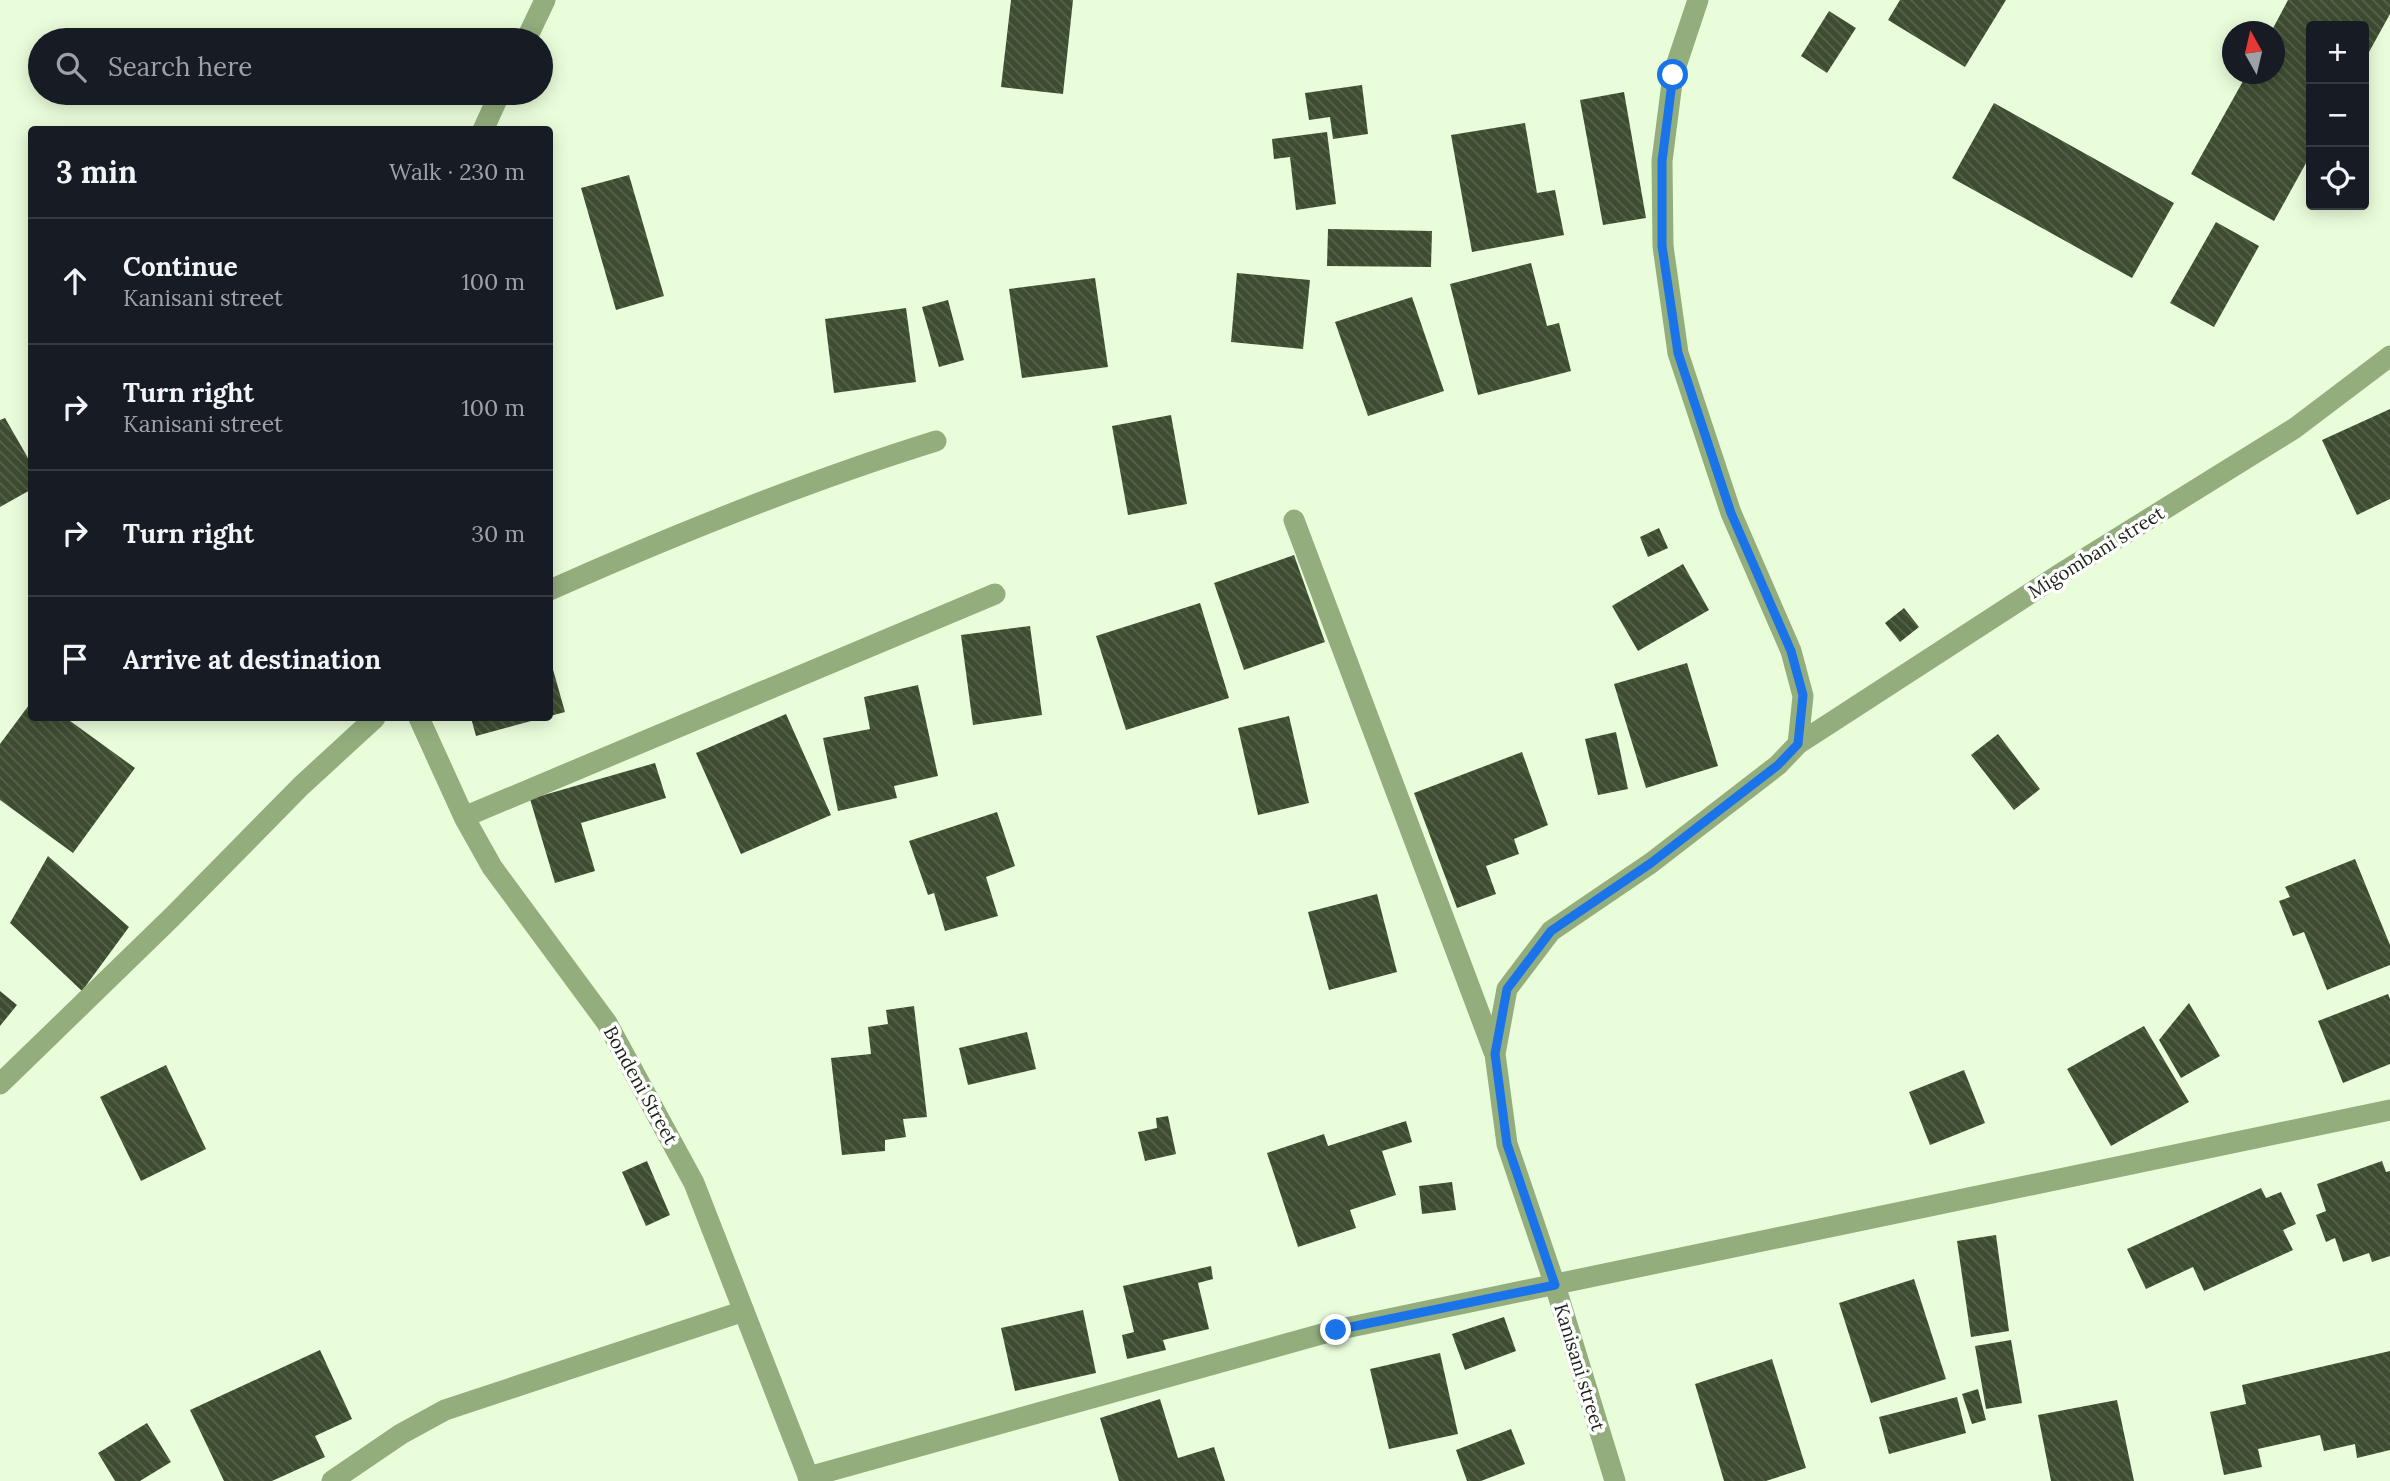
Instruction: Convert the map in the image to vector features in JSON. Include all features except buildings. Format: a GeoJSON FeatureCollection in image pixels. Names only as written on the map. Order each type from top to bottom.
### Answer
{"type":"FeatureCollection","features":[{"type":"Feature","properties":{"kind":"street"},"geometry":{"type":"LineString","coordinates":[[532,28],[545,0]]}},
{"type":"Feature","properties":{"kind":"street"},"geometry":{"type":"LineString","coordinates":[[1698,0],[1673,75],[1662,161],[1662,246],[1678,353],[1731,513],[1791,651],[1803,695],[1798,744]]}},
{"type":"Feature","properties":{"kind":"street"},"geometry":{"type":"LineString","coordinates":[[485,126],[494,105]]}},
{"type":"Feature","properties":{"kind":"street","name":"Migombani street"},"geometry":{"type":"LineString","coordinates":[[1798,744],[2060,574],[2295,428],[2390,356]]}},
{"type":"Feature","properties":{"kind":"street"},"geometry":{"type":"LineString","coordinates":[[553,589],[695,528],[856,466],[936,441]]}},
{"type":"Feature","properties":{"kind":"street"},"geometry":{"type":"LineString","coordinates":[[1294,520],[1495,1054]]}},
{"type":"Feature","properties":{"kind":"street"},"geometry":{"type":"LineString","coordinates":[[464,817],[995,594]]}},
{"type":"Feature","properties":{"kind":"street"},"geometry":{"type":"LineString","coordinates":[[0,1084],[172,917],[300,786],[372,721]]}},
{"type":"Feature","properties":{"kind":"street","name":"Bondeni Street"},"geometry":{"type":"LineString","coordinates":[[420,721],[464,817],[492,867],[607,1023],[694,1183],[809,1479]]}},
{"type":"Feature","properties":{"kind":"street","name":"Kanisani street"},"geometry":{"type":"LineString","coordinates":[[1615,1481],[1555,1285],[1507,1144],[1495,1054],[1507,989],[1551,931],[1651,863],[1778,765],[1798,744]]}},
{"type":"Feature","properties":{"kind":"street"},"geometry":{"type":"LineString","coordinates":[[809,1479],[1043,1410],[1336,1330],[2390,1110]]}},
{"type":"Feature","properties":{"kind":"street"},"geometry":{"type":"LineString","coordinates":[[332,1481],[401,1434],[445,1410],[744,1311]]}},
{"type":"Feature","properties":{"kind":"route"},"geometry":{"type":"LineString","coordinates":[[1336,1330],[1555,1285],[1507,1144],[1495,1054],[1507,989],[1551,931],[1651,863],[1778,765],[1798,744],[1803,695],[1791,651],[1731,513],[1678,353],[1662,246],[1662,161],[1673,75]]}}]}
